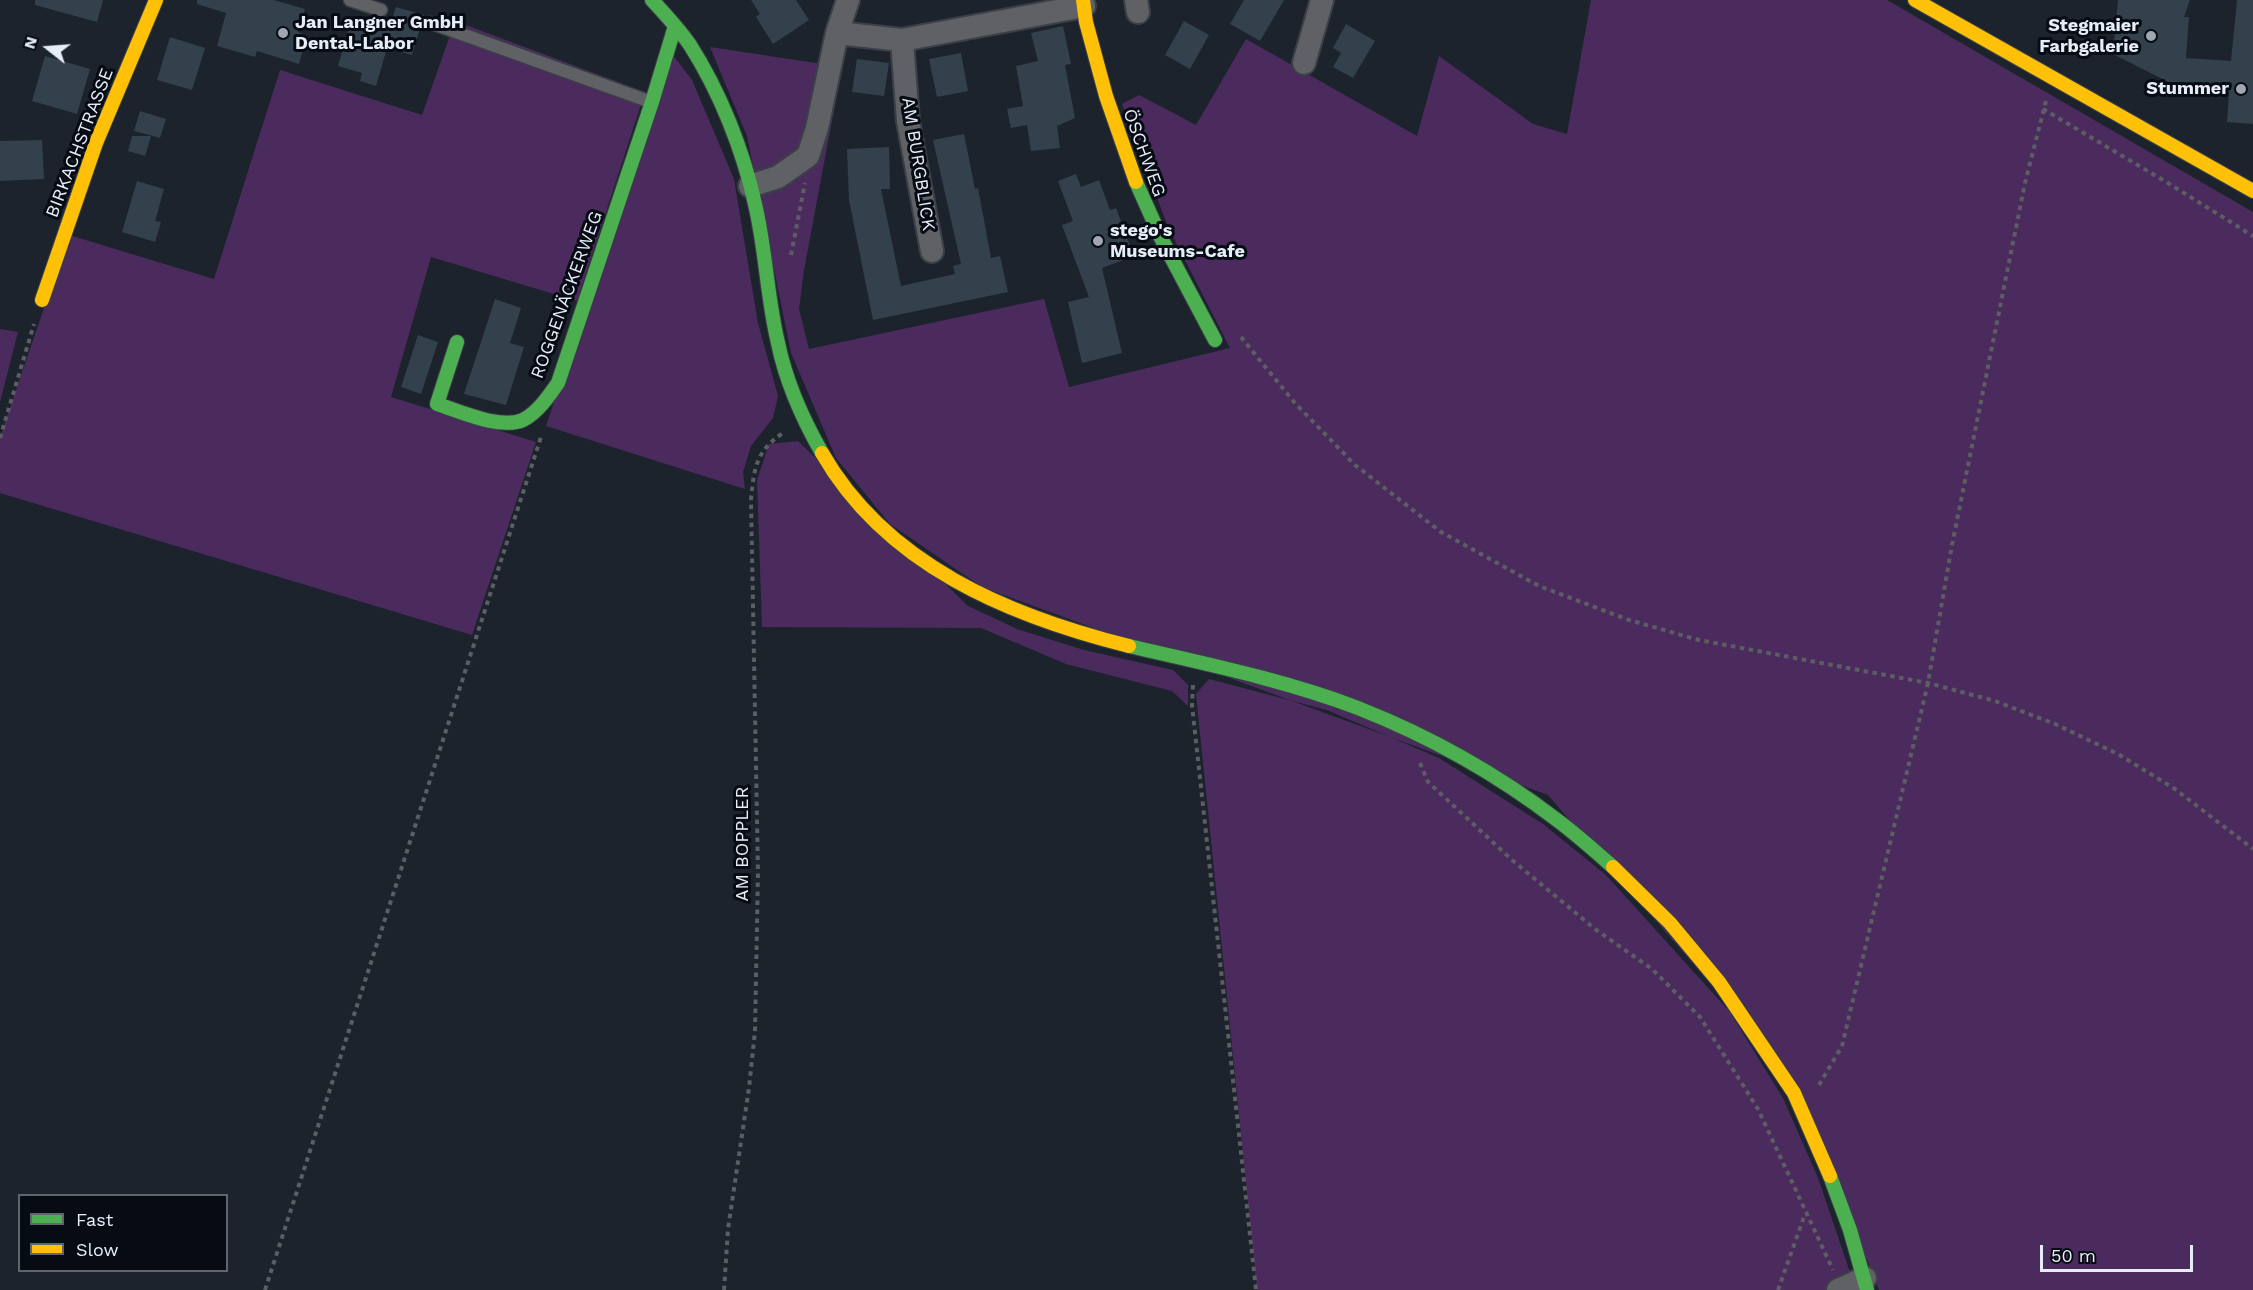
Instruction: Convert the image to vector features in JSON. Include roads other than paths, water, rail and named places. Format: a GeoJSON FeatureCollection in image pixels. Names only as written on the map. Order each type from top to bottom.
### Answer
{"type":"FeatureCollection","features":[{"type":"Feature","properties":{"kind":"main road","name":"BIRKACHSTRASSE"},"geometry":{"type":"LineString","coordinates":[[42,300],[96,143],[156,0]]}},
{"type":"Feature","properties":{"kind":"main road"},"geometry":{"type":"LineString","coordinates":[[652,0],[675,26],[703,68],[727,123],[750,186],[764,255],[778,348],[802,418],[842,484],[872,519],[905,548],[943,574],[1007,608],[1057,627],[1292,686],[1400,726],[1453,752],[1508,784],[1563,824],[1631,881],[1686,939],[1736,1001],[1801,1106],[1845,1212],[1866,1284]]}},
{"type":"Feature","properties":{"kind":"main road"},"geometry":{"type":"LineString","coordinates":[[1915,0],[2253,191]]}},
{"type":"Feature","properties":{"kind":"main road","name":"ÖSCHWEG"},"geometry":{"type":"LineString","coordinates":[[1083,3],[1103,90],[1120,146],[1161,240],[1215,340]]}},
{"type":"Feature","properties":{"kind":"main road","name":"ROGGENÄCKERWEG"},"geometry":{"type":"LineString","coordinates":[[457,342],[437,404],[500,423],[520,421],[543,403],[558,384],[675,26]]}},
{"type":"Feature","properties":{"kind":"street"},"geometry":{"type":"LineString","coordinates":[[750,186],[778,177],[808,156],[817,128],[837,33],[847,0]]}},
{"type":"Feature","properties":{"kind":"street"},"geometry":{"type":"LineString","coordinates":[[1304,63],[1322,0]]}},
{"type":"Feature","properties":{"kind":"street"},"geometry":{"type":"LineString","coordinates":[[837,33],[902,40],[1083,3]]}},
{"type":"Feature","properties":{"kind":"street","name":"AM BURGBLICK"},"geometry":{"type":"LineString","coordinates":[[902,40],[908,121],[932,251]]}},
{"type":"Feature","properties":{"kind":"street"},"geometry":{"type":"LineString","coordinates":[[1840,1289],[1866,1284]]}},
{"type":"Feature","properties":{"kind":"lane"},"geometry":{"type":"LineString","coordinates":[[350,0],[381,10]]}},
{"type":"Feature","properties":{"kind":"lane"},"geometry":{"type":"LineString","coordinates":[[431,23],[652,102]]}},
{"type":"Feature","properties":{"kind":"place","name":"Jan Langner GmbH Dental-Labor"},"geometry":{"type":"Point","coordinates":[283,33]}},
{"type":"Feature","properties":{"kind":"place","name":"Stegmaier Farbgalerie"},"geometry":{"type":"Point","coordinates":[2151,36]}},
{"type":"Feature","properties":{"kind":"place","name":"Stummer"},"geometry":{"type":"Point","coordinates":[2241,89]}},
{"type":"Feature","properties":{"kind":"place","name":"stego's Museums-Cafe"},"geometry":{"type":"Point","coordinates":[1098,241]}}]}
